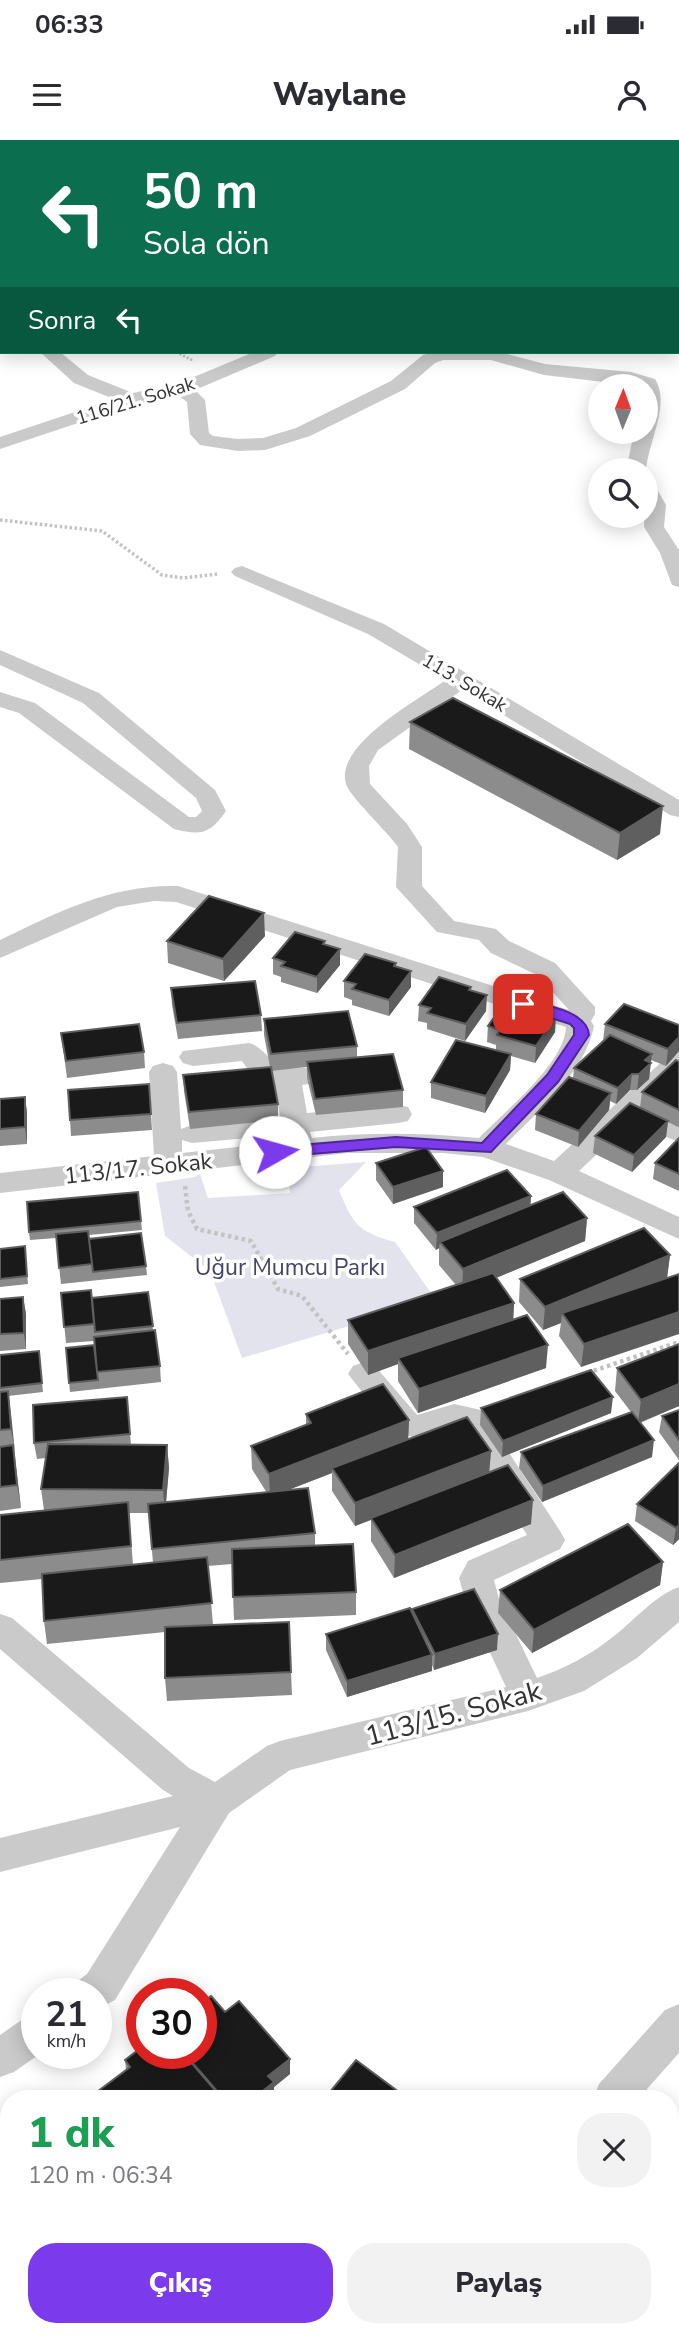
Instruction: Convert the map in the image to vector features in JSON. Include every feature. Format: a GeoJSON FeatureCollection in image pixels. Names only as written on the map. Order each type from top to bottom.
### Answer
{"type":"FeatureCollection","features":[{"type":"Feature","properties":{"kind":"street"},"geometry":{"type":"LineString","coordinates":[[51,354],[81,379],[131,399]]}},
{"type":"Feature","properties":{"kind":"street","name":"116/21. Sokak"},"geometry":{"type":"LineString","coordinates":[[0,443],[131,399],[182,389],[264,354]]}},
{"type":"Feature","properties":{"kind":"street"},"geometry":{"type":"LineString","coordinates":[[182,389],[196,400],[200,434],[207,441],[229,445],[265,444],[303,432],[363,404],[398,385],[429,359],[472,354],[491,355],[544,369],[592,374]]}},
{"type":"Feature","properties":{"kind":"street"},"geometry":{"type":"LineString","coordinates":[[654,528],[671,555],[679,581]]}},
{"type":"Feature","properties":{"kind":"street","name":"113. Sokak"},"geometry":{"type":"LineString","coordinates":[[242,572],[376,629],[679,810]]}},
{"type":"Feature","properties":{"kind":"street"},"geometry":{"type":"LineString","coordinates":[[0,657],[91,698],[207,795],[214,811],[203,825],[183,824],[27,708],[0,699]]}},
{"type":"Feature","properties":{"kind":"street"},"geometry":{"type":"LineString","coordinates":[[461,680],[369,746],[356,766],[358,785],[398,829],[410,847],[409,887],[446,927],[487,934],[500,947],[546,969],[582,1007],[588,1034],[589,1095],[559,1173]]}},
{"type":"Feature","properties":{"kind":"street"},"geometry":{"type":"LineString","coordinates":[[0,950],[106,901],[128,895],[159,892],[178,894],[588,1034]]}},
{"type":"Feature","properties":{"kind":"street"},"geometry":{"type":"LineString","coordinates":[[193,1057],[249,1052],[261,1068],[287,1077],[350,1071]]}},
{"type":"Feature","properties":{"kind":"street"},"geometry":{"type":"LineString","coordinates":[[486,1149],[589,1095],[668,1067]]}},
{"type":"Feature","properties":{"kind":"street"},"geometry":{"type":"LineString","coordinates":[[163,1072],[175,1165]]}},
{"type":"Feature","properties":{"kind":"street"},"geometry":{"type":"LineString","coordinates":[[287,1077],[297,1136]]}},
{"type":"Feature","properties":{"kind":"street"},"geometry":{"type":"LineString","coordinates":[[589,1095],[679,1133]]}},
{"type":"Feature","properties":{"kind":"street"},"geometry":{"type":"LineString","coordinates":[[192,1134],[297,1136],[398,1114]]}},
{"type":"Feature","properties":{"kind":"street","name":"113/17. Sokak"},"geometry":{"type":"LineString","coordinates":[[0,1183],[175,1165],[297,1136],[396,1142],[486,1149],[559,1173],[679,1228]]}},
{"type":"Feature","properties":{"kind":"street"},"geometry":{"type":"LineString","coordinates":[[364,1374],[406,1424],[414,1428],[426,1428],[454,1416],[463,1415],[470,1419],[548,1539],[480,1571],[476,1578],[481,1599],[528,1696]]}},
{"type":"Feature","properties":{"kind":"street","name":"113/15. Sokak"},"geometry":{"type":"LineString","coordinates":[[216,1802],[280,1757],[528,1696],[571,1681],[625,1648],[679,1601]]}},
{"type":"Feature","properties":{"kind":"street"},"geometry":{"type":"LineString","coordinates":[[0,1628],[176,1779],[216,1802]]}},
{"type":"Feature","properties":{"kind":"street"},"geometry":{"type":"LineString","coordinates":[[0,1856],[216,1802]]}},
{"type":"Feature","properties":{"kind":"street"},"geometry":{"type":"LineString","coordinates":[[107,1978],[216,1802]]}},
{"type":"Feature","properties":{"kind":"street"},"geometry":{"type":"LineString","coordinates":[[620,2090],[679,2023]]}},
{"type":"Feature","properties":{"kind":"street"},"geometry":{"type":"LineString","coordinates":[[0,2058],[21,2043]]}},
{"type":"Feature","properties":{"kind":"path"},"geometry":{"type":"LineString","coordinates":[[0,520],[102,531],[162,575],[183,578],[242,572]]}},
{"type":"Feature","properties":{"kind":"path"},"geometry":{"type":"LineString","coordinates":[[175,1165],[188,1211],[197,1229],[251,1241],[278,1289],[302,1296],[364,1374]]}},
{"type":"Feature","properties":{"kind":"path"},"geometry":{"type":"LineString","coordinates":[[578,1376],[679,1342]]}},
{"type":"Feature","properties":{"kind":"green space","name":"Uğur Mumcu Parkı"},"geometry":{"type":"Polygon","coordinates":[[[366,1162],[339,1190],[353,1219],[373,1235],[395,1242],[436,1300],[242,1358],[210,1271],[165,1236],[156,1183],[200,1174],[208,1198],[290,1193],[288,1168],[366,1162]]]}},
{"type":"Feature","properties":{"kind":"building"},"geometry":{"type":"Polygon","coordinates":[[[453,698],[663,806],[620,833],[410,722],[453,698]]]}},
{"type":"Feature","properties":{"kind":"building"},"geometry":{"type":"Polygon","coordinates":[[[209,896],[264,913],[223,959],[167,941],[209,896]]]}},
{"type":"Feature","properties":{"kind":"building"},"geometry":{"type":"Polygon","coordinates":[[[295,932],[325,941],[323,944],[340,949],[317,977],[281,966],[285,962],[273,958],[295,932]]]}},
{"type":"Feature","properties":{"kind":"building"},"geometry":{"type":"Polygon","coordinates":[[[365,954],[396,963],[394,966],[411,971],[389,1000],[352,989],[356,984],[344,981],[365,954]]]}},
{"type":"Feature","properties":{"kind":"building"},"geometry":{"type":"Polygon","coordinates":[[[439,977],[487,995],[466,1024],[427,1013],[431,1008],[419,1005],[439,977]]]}},
{"type":"Feature","properties":{"kind":"building"},"geometry":{"type":"Polygon","coordinates":[[[255,981],[261,1015],[177,1023],[171,988],[255,981]]]}},
{"type":"Feature","properties":{"kind":"building"},"geometry":{"type":"Polygon","coordinates":[[[508,998],[556,1016],[536,1046],[497,1035],[500,1030],[488,1026],[508,998]]]}},
{"type":"Feature","properties":{"kind":"building"},"geometry":{"type":"Polygon","coordinates":[[[624,1004],[679,1025],[679,1037],[668,1049],[605,1024],[624,1004]]]}},
{"type":"Feature","properties":{"kind":"building"},"geometry":{"type":"Polygon","coordinates":[[[348,1011],[357,1046],[271,1054],[264,1019],[348,1011]]]}},
{"type":"Feature","properties":{"kind":"building"},"geometry":{"type":"Polygon","coordinates":[[[139,1024],[144,1052],[66,1061],[61,1033],[139,1024]]]}},
{"type":"Feature","properties":{"kind":"building"},"geometry":{"type":"Polygon","coordinates":[[[610,1035],[652,1054],[645,1060],[651,1063],[639,1074],[632,1074],[618,1088],[574,1068],[610,1035]]]}},
{"type":"Feature","properties":{"kind":"building"},"geometry":{"type":"Polygon","coordinates":[[[456,1040],[511,1054],[486,1096],[431,1082],[456,1040]]]}},
{"type":"Feature","properties":{"kind":"building"},"geometry":{"type":"Polygon","coordinates":[[[393,1054],[403,1090],[315,1099],[307,1062],[393,1054]]]}},
{"type":"Feature","properties":{"kind":"building"},"geometry":{"type":"Polygon","coordinates":[[[676,1060],[679,1062],[679,1110],[642,1092],[676,1060]]]}},
{"type":"Feature","properties":{"kind":"building"},"geometry":{"type":"Polygon","coordinates":[[[271,1067],[278,1104],[189,1112],[183,1075],[271,1067]]]}},
{"type":"Feature","properties":{"kind":"building"},"geometry":{"type":"Polygon","coordinates":[[[569,1077],[611,1093],[579,1131],[536,1114],[569,1077]]]}},
{"type":"Feature","properties":{"kind":"building"},"geometry":{"type":"Polygon","coordinates":[[[149,1084],[151,1114],[70,1120],[68,1090],[149,1084]]]}},
{"type":"Feature","properties":{"kind":"building"},"geometry":{"type":"Polygon","coordinates":[[[25,1097],[25,1127],[0,1129],[0,1099],[25,1097]]]}},
{"type":"Feature","properties":{"kind":"building"},"geometry":{"type":"Polygon","coordinates":[[[630,1103],[668,1121],[634,1155],[595,1136],[630,1103]]]}},
{"type":"Feature","properties":{"kind":"building"},"geometry":{"type":"Polygon","coordinates":[[[679,1138],[679,1174],[655,1163],[679,1138]]]}},
{"type":"Feature","properties":{"kind":"building"},"geometry":{"type":"Polygon","coordinates":[[[426,1147],[443,1171],[393,1187],[376,1163],[426,1147]]]}},
{"type":"Feature","properties":{"kind":"building"},"geometry":{"type":"Polygon","coordinates":[[[507,1170],[531,1196],[437,1233],[414,1207],[507,1170]]]}},
{"type":"Feature","properties":{"kind":"building"},"geometry":{"type":"Polygon","coordinates":[[[138,1192],[141,1221],[29,1232],[27,1202],[138,1192]]]}},
{"type":"Feature","properties":{"kind":"building"},"geometry":{"type":"Polygon","coordinates":[[[563,1192],[587,1218],[463,1269],[440,1242],[563,1192]]]}},
{"type":"Feature","properties":{"kind":"building"},"geometry":{"type":"Polygon","coordinates":[[[644,1228],[670,1255],[545,1307],[520,1279],[644,1228]]]}},
{"type":"Feature","properties":{"kind":"building"},"geometry":{"type":"Polygon","coordinates":[[[88,1231],[92,1264],[59,1268],[56,1234],[88,1231]]]}},
{"type":"Feature","properties":{"kind":"building"},"geometry":{"type":"Polygon","coordinates":[[[141,1233],[146,1266],[93,1272],[89,1239],[141,1233]]]}},
{"type":"Feature","properties":{"kind":"building"},"geometry":{"type":"Polygon","coordinates":[[[25,1246],[27,1276],[0,1279],[0,1249],[25,1246]]]}},
{"type":"Feature","properties":{"kind":"building"},"geometry":{"type":"Polygon","coordinates":[[[493,1273],[514,1303],[368,1351],[348,1320],[493,1273]]]}},
{"type":"Feature","properties":{"kind":"building"},"geometry":{"type":"Polygon","coordinates":[[[679,1274],[679,1312],[584,1344],[562,1313],[679,1274]]]}},
{"type":"Feature","properties":{"kind":"building"},"geometry":{"type":"Polygon","coordinates":[[[91,1290],[94,1324],[64,1327],[61,1293],[91,1290]]]}},
{"type":"Feature","properties":{"kind":"building"},"geometry":{"type":"Polygon","coordinates":[[[148,1292],[153,1326],[95,1332],[92,1298],[148,1292]]]}},
{"type":"Feature","properties":{"kind":"building"},"geometry":{"type":"Polygon","coordinates":[[[23,1297],[24,1333],[0,1334],[0,1299],[23,1297]]]}},
{"type":"Feature","properties":{"kind":"building"},"geometry":{"type":"Polygon","coordinates":[[[527,1315],[548,1345],[419,1389],[398,1358],[527,1315]]]}},
{"type":"Feature","properties":{"kind":"building"},"geometry":{"type":"Polygon","coordinates":[[[155,1330],[160,1366],[97,1372],[94,1337],[155,1330]]]}},
{"type":"Feature","properties":{"kind":"building"},"geometry":{"type":"Polygon","coordinates":[[[679,1344],[679,1384],[641,1400],[617,1368],[679,1344]]]}},
{"type":"Feature","properties":{"kind":"building"},"geometry":{"type":"Polygon","coordinates":[[[94,1345],[98,1380],[69,1383],[66,1348],[94,1345]]]}},
{"type":"Feature","properties":{"kind":"building"},"geometry":{"type":"Polygon","coordinates":[[[39,1351],[42,1383],[0,1388],[0,1355],[39,1351]]]}},
{"type":"Feature","properties":{"kind":"building"},"geometry":{"type":"Polygon","coordinates":[[[591,1370],[613,1397],[503,1441],[481,1408],[591,1370]]]}},
{"type":"Feature","properties":{"kind":"building"},"geometry":{"type":"Polygon","coordinates":[[[383,1384],[409,1420],[269,1474],[251,1446],[311,1423],[306,1414],[383,1384]]]}},
{"type":"Feature","properties":{"kind":"building"},"geometry":{"type":"Polygon","coordinates":[[[8,1391],[11,1429],[0,1430],[0,1392],[8,1391]]]}},
{"type":"Feature","properties":{"kind":"building"},"geometry":{"type":"Polygon","coordinates":[[[127,1397],[130,1434],[34,1443],[33,1405],[127,1397]]]}},
{"type":"Feature","properties":{"kind":"building"},"geometry":{"type":"Polygon","coordinates":[[[679,1410],[679,1440],[662,1416],[679,1410]]]}},
{"type":"Feature","properties":{"kind":"building"},"geometry":{"type":"Polygon","coordinates":[[[632,1412],[654,1440],[543,1486],[521,1452],[632,1412]]]}},
{"type":"Feature","properties":{"kind":"building"},"geometry":{"type":"Polygon","coordinates":[[[467,1417],[491,1451],[355,1503],[332,1468],[467,1417]]]}},
{"type":"Feature","properties":{"kind":"building"},"geometry":{"type":"Polygon","coordinates":[[[48,1444],[167,1445],[163,1490],[41,1489],[48,1444]]]}},
{"type":"Feature","properties":{"kind":"building"},"geometry":{"type":"Polygon","coordinates":[[[13,1445],[17,1485],[0,1487],[0,1447],[13,1445]]]}},
{"type":"Feature","properties":{"kind":"building"},"geometry":{"type":"Polygon","coordinates":[[[679,1463],[679,1525],[676,1528],[637,1504],[679,1463]]]}},
{"type":"Feature","properties":{"kind":"building"},"geometry":{"type":"Polygon","coordinates":[[[508,1465],[533,1500],[395,1555],[371,1518],[508,1465]]]}},
{"type":"Feature","properties":{"kind":"building"},"geometry":{"type":"Polygon","coordinates":[[[308,1488],[315,1533],[152,1549],[148,1504],[308,1488]]]}},
{"type":"Feature","properties":{"kind":"building"},"geometry":{"type":"Polygon","coordinates":[[[128,1502],[131,1546],[0,1560],[0,1515],[128,1502]]]}},
{"type":"Feature","properties":{"kind":"building"},"geometry":{"type":"Polygon","coordinates":[[[628,1524],[663,1562],[534,1630],[500,1590],[628,1524]]]}},
{"type":"Feature","properties":{"kind":"building"},"geometry":{"type":"Polygon","coordinates":[[[353,1544],[356,1592],[233,1597],[232,1549],[353,1544]]]}},
{"type":"Feature","properties":{"kind":"building"},"geometry":{"type":"Polygon","coordinates":[[[207,1557],[212,1603],[44,1621],[42,1574],[207,1557]]]}},
{"type":"Feature","properties":{"kind":"building"},"geometry":{"type":"Polygon","coordinates":[[[474,1589],[498,1634],[435,1654],[412,1609],[474,1589]]]}},
{"type":"Feature","properties":{"kind":"building"},"geometry":{"type":"Polygon","coordinates":[[[410,1608],[432,1655],[347,1681],[326,1634],[410,1608]]]}},
{"type":"Feature","properties":{"kind":"building"},"geometry":{"type":"Polygon","coordinates":[[[289,1622],[291,1672],[165,1678],[165,1627],[289,1622]]]}},
{"type":"Feature","properties":{"kind":"building"},"geometry":{"type":"Polygon","coordinates":[[[239,2001],[290,2059],[268,2076],[274,2082],[264,2090],[216,2090],[198,2069],[217,2069],[217,2003],[225,2012],[239,2001]]]}},
{"type":"Feature","properties":{"kind":"building"},"geometry":{"type":"Polygon","coordinates":[[[356,2060],[396,2090],[332,2090],[356,2060]]]}},
{"type":"Feature","properties":{"kind":"building"},"geometry":{"type":"Polygon","coordinates":[[[127,2069],[197,2069],[215,2090],[100,2090],[127,2069]]]}},
{"type":"Feature","properties":{"kind":"route"},"geometry":{"type":"LineString","coordinates":[[275,1152],[396,1142],[486,1149],[552,1079],[582,1035],[581,1026],[576,1021],[523,1004]]}}]}
